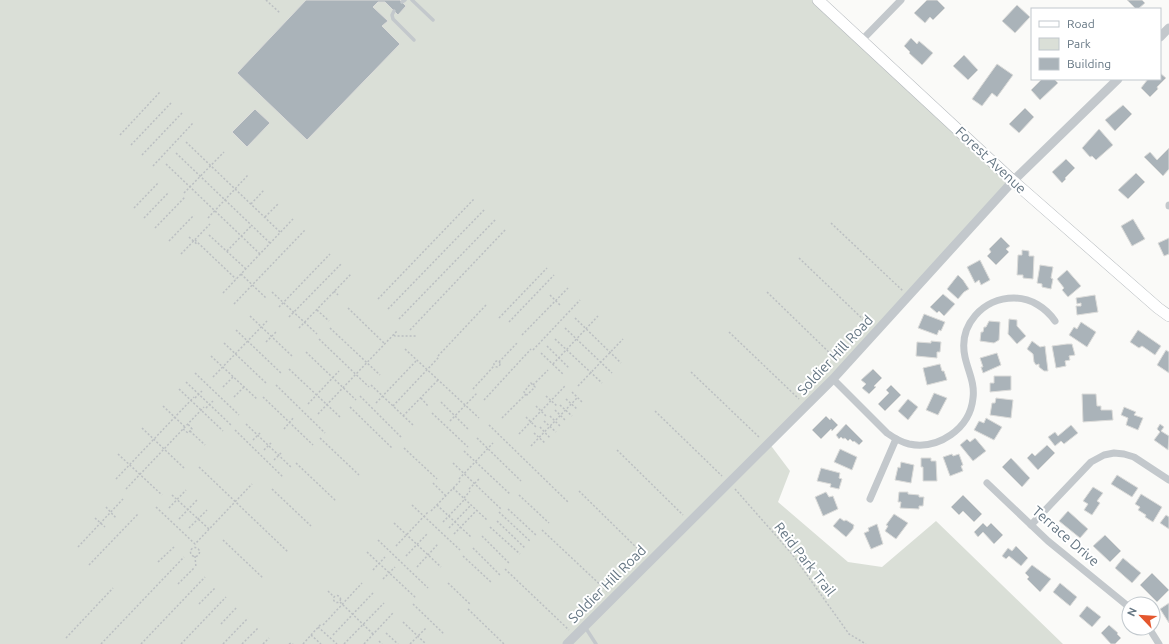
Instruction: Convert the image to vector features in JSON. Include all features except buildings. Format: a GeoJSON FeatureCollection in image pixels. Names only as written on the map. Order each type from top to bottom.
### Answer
{"type":"FeatureCollection","features":[{"type":"Feature","properties":{"kind":"main road","name":"Forest Avenue"},"geometry":{"type":"LineString","coordinates":[[818,0],[1013,180],[1169,316]]}},
{"type":"Feature","properties":{"kind":"street"},"geometry":{"type":"LineString","coordinates":[[862,40],[901,0]]}},
{"type":"Feature","properties":{"kind":"street"},"geometry":{"type":"LineString","coordinates":[[1161,36],[1169,28]]}},
{"type":"Feature","properties":{"kind":"street","name":"Soldier Hill Road"},"geometry":{"type":"LineString","coordinates":[[567,644],[833,379],[1013,180],[1117,80]]}},
{"type":"Feature","properties":{"kind":"street"},"geometry":{"type":"LineString","coordinates":[[833,379],[887,433],[896,439],[908,444],[918,445],[939,442],[949,437],[957,430],[964,422],[970,411],[973,399],[973,388],[972,379],[965,357],[964,346],[965,336],[972,319],[979,311],[995,301],[1005,298],[1026,299],[1045,309],[1055,321]]}},
{"type":"Feature","properties":{"kind":"street"},"geometry":{"type":"LineString","coordinates":[[870,499],[896,439]]}},
{"type":"Feature","properties":{"kind":"street"},"geometry":{"type":"LineString","coordinates":[[1031,525],[1091,462],[1104,455],[1114,453],[1134,457],[1169,480]]}},
{"type":"Feature","properties":{"kind":"street","name":"Terrace Drive"},"geometry":{"type":"LineString","coordinates":[[987,483],[1048,541],[1121,600]]}},
{"type":"Feature","properties":{"kind":"lane"},"geometry":{"type":"LineString","coordinates":[[412,0],[433,20]]}},
{"type":"Feature","properties":{"kind":"lane"},"geometry":{"type":"LineString","coordinates":[[394,11],[392,19],[414,40]]}},
{"type":"Feature","properties":{"kind":"lane"},"geometry":{"type":"LineString","coordinates":[[585,627],[596,644]]}},
{"type":"Feature","properties":{"kind":"path"},"geometry":{"type":"LineString","coordinates":[[266,0],[280,13]]}},
{"type":"Feature","properties":{"kind":"path"},"geometry":{"type":"LineString","coordinates":[[120,135],[160,92]]}},
{"type":"Feature","properties":{"kind":"path"},"geometry":{"type":"LineString","coordinates":[[131,145],[171,103]]}},
{"type":"Feature","properties":{"kind":"path"},"geometry":{"type":"LineString","coordinates":[[142,155],[182,113]]}},
{"type":"Feature","properties":{"kind":"path"},"geometry":{"type":"LineString","coordinates":[[153,166],[193,123]]}},
{"type":"Feature","properties":{"kind":"path"},"geometry":{"type":"LineString","coordinates":[[186,142],[280,232]]}},
{"type":"Feature","properties":{"kind":"path"},"geometry":{"type":"LineString","coordinates":[[184,193],[224,152]]}},
{"type":"Feature","properties":{"kind":"path"},"geometry":{"type":"LineString","coordinates":[[176,153],[270,243]]}},
{"type":"Feature","properties":{"kind":"path"},"geometry":{"type":"LineString","coordinates":[[166,164],[260,254]]}},
{"type":"Feature","properties":{"kind":"path"},"geometry":{"type":"LineString","coordinates":[[208,218],[248,175]]}},
{"type":"Feature","properties":{"kind":"path"},"geometry":{"type":"LineString","coordinates":[[134,208],[159,182]]}},
{"type":"Feature","properties":{"kind":"path"},"geometry":{"type":"LineString","coordinates":[[251,204],[264,190]]}},
{"type":"Feature","properties":{"kind":"path"},"geometry":{"type":"LineString","coordinates":[[144,218],[169,192]]}},
{"type":"Feature","properties":{"kind":"path"},"geometry":{"type":"LineString","coordinates":[[155,228],[185,197]]}},
{"type":"Feature","properties":{"kind":"path"},"geometry":{"type":"LineString","coordinates":[[378,299],[474,199]]}},
{"type":"Feature","properties":{"kind":"path"},"geometry":{"type":"LineString","coordinates":[[265,217],[278,204]]}},
{"type":"Feature","properties":{"kind":"path"},"geometry":{"type":"LineString","coordinates":[[388,308],[485,209]]}},
{"type":"Feature","properties":{"kind":"path"},"geometry":{"type":"LineString","coordinates":[[168,241],[194,215]]}},
{"type":"Feature","properties":{"kind":"path"},"geometry":{"type":"LineString","coordinates":[[223,293],[293,218]]}},
{"type":"Feature","properties":{"kind":"path"},"geometry":{"type":"LineString","coordinates":[[399,319],[496,219]]}},
{"type":"Feature","properties":{"kind":"path"},"geometry":{"type":"LineString","coordinates":[[832,223],[908,296]]}},
{"type":"Feature","properties":{"kind":"path"},"geometry":{"type":"LineString","coordinates":[[181,254],[210,224]]}},
{"type":"Feature","properties":{"kind":"path"},"geometry":{"type":"LineString","coordinates":[[227,251],[252,225]]}},
{"type":"Feature","properties":{"kind":"path"},"geometry":{"type":"LineString","coordinates":[[410,330],[506,229]]}},
{"type":"Feature","properties":{"kind":"path"},"geometry":{"type":"LineString","coordinates":[[234,304],[306,230]]}},
{"type":"Feature","properties":{"kind":"path"},"geometry":{"type":"LineString","coordinates":[[209,235],[246,269]]}},
{"type":"Feature","properties":{"kind":"path"},"geometry":{"type":"LineString","coordinates":[[189,237],[236,279]]}},
{"type":"Feature","properties":{"kind":"path"},"geometry":{"type":"LineString","coordinates":[[194,240],[198,245]]}},
{"type":"Feature","properties":{"kind":"path"},"geometry":{"type":"LineString","coordinates":[[279,307],[330,254]]}},
{"type":"Feature","properties":{"kind":"path"},"geometry":{"type":"LineString","coordinates":[[799,258],[876,332]]}},
{"type":"Feature","properties":{"kind":"path"},"geometry":{"type":"LineString","coordinates":[[289,318],[341,264]]}},
{"type":"Feature","properties":{"kind":"path"},"geometry":{"type":"LineString","coordinates":[[499,318],[546,268]]}},
{"type":"Feature","properties":{"kind":"path"},"geometry":{"type":"LineString","coordinates":[[241,274],[266,298]]}},
{"type":"Feature","properties":{"kind":"path"},"geometry":{"type":"LineString","coordinates":[[299,328],[351,274]]}},
{"type":"Feature","properties":{"kind":"path"},"geometry":{"type":"LineString","coordinates":[[509,322],[554,275]]}},
{"type":"Feature","properties":{"kind":"path"},"geometry":{"type":"LineString","coordinates":[[522,335],[568,288]]}},
{"type":"Feature","properties":{"kind":"path"},"geometry":{"type":"LineString","coordinates":[[334,291],[338,295]]}},
{"type":"Feature","properties":{"kind":"path"},"geometry":{"type":"LineString","coordinates":[[272,292],[317,334]]}},
{"type":"Feature","properties":{"kind":"path"},"geometry":{"type":"LineString","coordinates":[[767,292],[844,367]]}},
{"type":"Feature","properties":{"kind":"path"},"geometry":{"type":"LineString","coordinates":[[550,295],[561,306]]}},
{"type":"Feature","properties":{"kind":"path"},"geometry":{"type":"LineString","coordinates":[[484,400],[580,300]]}},
{"type":"Feature","properties":{"kind":"path"},"geometry":{"type":"LineString","coordinates":[[393,406],[486,305]]}},
{"type":"Feature","properties":{"kind":"path"},"geometry":{"type":"LineString","coordinates":[[348,308],[384,344]]}},
{"type":"Feature","properties":{"kind":"path"},"geometry":{"type":"LineString","coordinates":[[317,310],[328,321]]}},
{"type":"Feature","properties":{"kind":"path"},"geometry":{"type":"LineString","coordinates":[[250,316],[293,357]]}},
{"type":"Feature","properties":{"kind":"path"},"geometry":{"type":"LineString","coordinates":[[553,364],[598,316]]}},
{"type":"Feature","properties":{"kind":"path"},"geometry":{"type":"LineString","coordinates":[[575,318],[621,363]]}},
{"type":"Feature","properties":{"kind":"path"},"geometry":{"type":"LineString","coordinates":[[213,377],[267,321]]}},
{"type":"Feature","properties":{"kind":"path"},"geometry":{"type":"LineString","coordinates":[[330,328],[380,375]]}},
{"type":"Feature","properties":{"kind":"path"},"geometry":{"type":"LineString","coordinates":[[565,328],[612,373]]}},
{"type":"Feature","properties":{"kind":"path"},"geometry":{"type":"LineString","coordinates":[[236,330],[281,373]]}},
{"type":"Feature","properties":{"kind":"path"},"geometry":{"type":"LineString","coordinates":[[266,342],[277,331]]}},
{"type":"Feature","properties":{"kind":"path"},"geometry":{"type":"LineString","coordinates":[[318,414],[397,331]]}},
{"type":"Feature","properties":{"kind":"path"},"geometry":{"type":"LineString","coordinates":[[729,332],[806,406]]}},
{"type":"Feature","properties":{"kind":"path"},"geometry":{"type":"LineString","coordinates":[[393,335],[417,336]]}},
{"type":"Feature","properties":{"kind":"path"},"geometry":{"type":"LineString","coordinates":[[319,339],[414,426]]}},
{"type":"Feature","properties":{"kind":"path"},"geometry":{"type":"LineString","coordinates":[[555,339],[602,383]]}},
{"type":"Feature","properties":{"kind":"path"},"geometry":{"type":"LineString","coordinates":[[578,386],[623,340]]}},
{"type":"Feature","properties":{"kind":"path"},"geometry":{"type":"LineString","coordinates":[[494,366],[499,366],[499,362],[518,342]]}},
{"type":"Feature","properties":{"kind":"path"},"geometry":{"type":"LineString","coordinates":[[224,343],[267,384]]}},
{"type":"Feature","properties":{"kind":"path"},"geometry":{"type":"LineString","coordinates":[[547,346],[569,368]]}},
{"type":"Feature","properties":{"kind":"path"},"geometry":{"type":"LineString","coordinates":[[405,349],[478,418]]}},
{"type":"Feature","properties":{"kind":"path"},"geometry":{"type":"LineString","coordinates":[[306,352],[356,400]]}},
{"type":"Feature","properties":{"kind":"path"},"geometry":{"type":"LineString","coordinates":[[541,353],[564,375]]}},
{"type":"Feature","properties":{"kind":"path"},"geometry":{"type":"LineString","coordinates":[[211,356],[257,399]]}},
{"type":"Feature","properties":{"kind":"path"},"geometry":{"type":"LineString","coordinates":[[376,403],[417,360]]}},
{"type":"Feature","properties":{"kind":"path"},"geometry":{"type":"LineString","coordinates":[[473,389],[494,366],[494,362],[499,362]]}},
{"type":"Feature","properties":{"kind":"path"},"geometry":{"type":"LineString","coordinates":[[289,369],[340,417]]}},
{"type":"Feature","properties":{"kind":"path"},"geometry":{"type":"LineString","coordinates":[[526,394],[524,392],[531,383],[533,385],[548,370]]}},
{"type":"Feature","properties":{"kind":"path"},"geometry":{"type":"LineString","coordinates":[[308,404],[339,371]]}},
{"type":"Feature","properties":{"kind":"path"},"geometry":{"type":"LineString","coordinates":[[691,372],[767,445]]}},
{"type":"Feature","properties":{"kind":"path"},"geometry":{"type":"LineString","coordinates":[[195,373],[239,415]]}},
{"type":"Feature","properties":{"kind":"path"},"geometry":{"type":"LineString","coordinates":[[223,387],[233,377]]}},
{"type":"Feature","properties":{"kind":"path"},"geometry":{"type":"LineString","coordinates":[[403,416],[438,380]]}},
{"type":"Feature","properties":{"kind":"path"},"geometry":{"type":"LineString","coordinates":[[186,382],[231,425]]}},
{"type":"Feature","properties":{"kind":"path"},"geometry":{"type":"LineString","coordinates":[[276,385],[325,433]]}},
{"type":"Feature","properties":{"kind":"path"},"geometry":{"type":"LineString","coordinates":[[502,418],[526,394],[528,395],[535,387],[533,385]]}},
{"type":"Feature","properties":{"kind":"path"},"geometry":{"type":"LineString","coordinates":[[234,397],[244,386]]}},
{"type":"Feature","properties":{"kind":"path"},"geometry":{"type":"LineString","coordinates":[[519,434],[565,386]]}},
{"type":"Feature","properties":{"kind":"path"},"geometry":{"type":"LineString","coordinates":[[179,389],[223,431]]}},
{"type":"Feature","properties":{"kind":"path"},"geometry":{"type":"LineString","coordinates":[[116,479],[191,400],[202,392]]}},
{"type":"Feature","properties":{"kind":"path"},"geometry":{"type":"LineString","coordinates":[[572,392],[583,403]]}},
{"type":"Feature","properties":{"kind":"path"},"geometry":{"type":"LineString","coordinates":[[450,421],[477,393]]}},
{"type":"Feature","properties":{"kind":"path"},"geometry":{"type":"LineString","coordinates":[[360,396],[402,438]]}},
{"type":"Feature","properties":{"kind":"path"},"geometry":{"type":"LineString","coordinates":[[546,396],[557,406]]}},
{"type":"Feature","properties":{"kind":"path"},"geometry":{"type":"LineString","coordinates":[[263,397],[313,445]]}},
{"type":"Feature","properties":{"kind":"path"},"geometry":{"type":"LineString","coordinates":[[420,398],[428,406]]}},
{"type":"Feature","properties":{"kind":"path"},"geometry":{"type":"LineString","coordinates":[[531,446],[577,398]]}},
{"type":"Feature","properties":{"kind":"path"},"geometry":{"type":"LineString","coordinates":[[566,399],[577,409]]}},
{"type":"Feature","properties":{"kind":"path"},"geometry":{"type":"LineString","coordinates":[[126,489],[201,410],[209,405],[213,400]]}},
{"type":"Feature","properties":{"kind":"path"},"geometry":{"type":"LineString","coordinates":[[441,402],[468,429]]}},
{"type":"Feature","properties":{"kind":"path"},"geometry":{"type":"LineString","coordinates":[[560,405],[572,416]]}},
{"type":"Feature","properties":{"kind":"path"},"geometry":{"type":"LineString","coordinates":[[163,406],[175,417],[188,433],[190,431],[205,445]]}},
{"type":"Feature","properties":{"kind":"path"},"geometry":{"type":"LineString","coordinates":[[536,406],[546,416]]}},
{"type":"Feature","properties":{"kind":"path"},"geometry":{"type":"LineString","coordinates":[[350,407],[392,448]]}},
{"type":"Feature","properties":{"kind":"path"},"geometry":{"type":"LineString","coordinates":[[555,410],[566,421]]}},
{"type":"Feature","properties":{"kind":"path","name":"Reid Park Trail"},"geometry":{"type":"LineString","coordinates":[[655,411],[729,483],[792,554],[849,634],[866,644]]}},
{"type":"Feature","properties":{"kind":"path"},"geometry":{"type":"LineString","coordinates":[[432,414],[468,447]]}},
{"type":"Feature","properties":{"kind":"path"},"geometry":{"type":"LineString","coordinates":[[550,416],[561,427]]}},
{"type":"Feature","properties":{"kind":"path"},"geometry":{"type":"LineString","coordinates":[[284,429],[294,417]]}},
{"type":"Feature","properties":{"kind":"path"},"geometry":{"type":"LineString","coordinates":[[526,417],[550,438]]}},
{"type":"Feature","properties":{"kind":"path"},"geometry":{"type":"LineString","coordinates":[[544,421],[556,432]]}},
{"type":"Feature","properties":{"kind":"path"},"geometry":{"type":"LineString","coordinates":[[188,424],[192,429],[190,431]]}},
{"type":"Feature","properties":{"kind":"path"},"geometry":{"type":"LineString","coordinates":[[246,424],[292,468]]}},
{"type":"Feature","properties":{"kind":"path"},"geometry":{"type":"LineString","coordinates":[[489,425],[568,502]]}},
{"type":"Feature","properties":{"kind":"path"},"geometry":{"type":"LineString","coordinates":[[142,428],[184,468]]}},
{"type":"Feature","properties":{"kind":"path"},"geometry":{"type":"LineString","coordinates":[[234,430],[283,477]]}},
{"type":"Feature","properties":{"kind":"path"},"geometry":{"type":"LineString","coordinates":[[253,440],[261,432]]}},
{"type":"Feature","properties":{"kind":"path"},"geometry":{"type":"LineString","coordinates":[[534,433],[545,443]]}},
{"type":"Feature","properties":{"kind":"path"},"geometry":{"type":"LineString","coordinates":[[320,438],[359,475]]}},
{"type":"Feature","properties":{"kind":"path"},"geometry":{"type":"LineString","coordinates":[[477,438],[521,481]]}},
{"type":"Feature","properties":{"kind":"path"},"geometry":{"type":"LineString","coordinates":[[264,450],[272,442]]}},
{"type":"Feature","properties":{"kind":"path"},"geometry":{"type":"LineString","coordinates":[[396,546],[424,516],[446,496],[464,473],[493,443]]}},
{"type":"Feature","properties":{"kind":"path"},"geometry":{"type":"LineString","coordinates":[[404,448],[437,479]]}},
{"type":"Feature","properties":{"kind":"path"},"geometry":{"type":"LineString","coordinates":[[617,450],[690,522]]}},
{"type":"Feature","properties":{"kind":"path"},"geometry":{"type":"LineString","coordinates":[[464,451],[510,494]]}},
{"type":"Feature","properties":{"kind":"path"},"geometry":{"type":"LineString","coordinates":[[274,460],[282,452]]}},
{"type":"Feature","properties":{"kind":"path"},"geometry":{"type":"LineString","coordinates":[[118,454],[162,495]]}},
{"type":"Feature","properties":{"kind":"path"},"geometry":{"type":"LineString","coordinates":[[296,463],[336,501]]}},
{"type":"Feature","properties":{"kind":"path"},"geometry":{"type":"LineString","coordinates":[[453,463],[502,509]]}},
{"type":"Feature","properties":{"kind":"path"},"geometry":{"type":"LineString","coordinates":[[199,467],[288,552]]}},
{"type":"Feature","properties":{"kind":"path"},"geometry":{"type":"LineString","coordinates":[[443,522],[480,478]]}},
{"type":"Feature","properties":{"kind":"path"},"geometry":{"type":"LineString","coordinates":[[433,483],[446,496]]}},
{"type":"Feature","properties":{"kind":"path"},"geometry":{"type":"LineString","coordinates":[[178,584],[195,568],[194,556],[192,555],[191,551],[195,548],[195,544],[252,484]]}},
{"type":"Feature","properties":{"kind":"path"},"geometry":{"type":"LineString","coordinates":[[453,488],[487,520]]}},
{"type":"Feature","properties":{"kind":"path"},"geometry":{"type":"LineString","coordinates":[[272,489],[311,526]]}},
{"type":"Feature","properties":{"kind":"path"},"geometry":{"type":"LineString","coordinates":[[169,508],[186,490]]}},
{"type":"Feature","properties":{"kind":"path"},"geometry":{"type":"LineString","coordinates":[[579,491],[650,561]]}},
{"type":"Feature","properties":{"kind":"path"},"geometry":{"type":"LineString","coordinates":[[172,495],[209,529]]}},
{"type":"Feature","properties":{"kind":"path"},"geometry":{"type":"LineString","coordinates":[[519,495],[549,523]]}},
{"type":"Feature","properties":{"kind":"path"},"geometry":{"type":"LineString","coordinates":[[78,548],[123,499]]}},
{"type":"Feature","properties":{"kind":"path"},"geometry":{"type":"LineString","coordinates":[[179,519],[197,500]]}},
{"type":"Feature","properties":{"kind":"path"},"geometry":{"type":"LineString","coordinates":[[412,505],[460,550]]}},
{"type":"Feature","properties":{"kind":"path"},"geometry":{"type":"LineString","coordinates":[[437,505],[471,537]]}},
{"type":"Feature","properties":{"kind":"path"},"geometry":{"type":"LineString","coordinates":[[449,528],[471,505]]}},
{"type":"Feature","properties":{"kind":"path"},"geometry":{"type":"LineString","coordinates":[[106,507],[116,518]]}},
{"type":"Feature","properties":{"kind":"path"},"geometry":{"type":"LineString","coordinates":[[156,507],[195,544]]}},
{"type":"Feature","properties":{"kind":"path"},"geometry":{"type":"LineString","coordinates":[[508,509],[537,536]]}},
{"type":"Feature","properties":{"kind":"path"},"geometry":{"type":"LineString","coordinates":[[189,528],[207,510]]}},
{"type":"Feature","properties":{"kind":"path"},"geometry":{"type":"LineString","coordinates":[[454,534],[477,510]]}},
{"type":"Feature","properties":{"kind":"path"},"geometry":{"type":"LineString","coordinates":[[499,512],[531,542]]}},
{"type":"Feature","properties":{"kind":"path"},"geometry":{"type":"LineString","coordinates":[[89,565],[138,514]]}},
{"type":"Feature","properties":{"kind":"path"},"geometry":{"type":"LineString","coordinates":[[95,518],[105,527]]}},
{"type":"Feature","properties":{"kind":"path"},"geometry":{"type":"LineString","coordinates":[[497,521],[525,548]]}},
{"type":"Feature","properties":{"kind":"path"},"geometry":{"type":"LineString","coordinates":[[394,523],[441,567]]}},
{"type":"Feature","properties":{"kind":"path"},"geometry":{"type":"LineString","coordinates":[[490,527],[520,554]]}},
{"type":"Feature","properties":{"kind":"path"},"geometry":{"type":"LineString","coordinates":[[542,530],[614,598]]}},
{"type":"Feature","properties":{"kind":"path"},"geometry":{"type":"LineString","coordinates":[[406,556],[428,533]]}},
{"type":"Feature","properties":{"kind":"path"},"geometry":{"type":"LineString","coordinates":[[482,536],[510,564]]}},
{"type":"Feature","properties":{"kind":"path"},"geometry":{"type":"LineString","coordinates":[[223,540],[263,578]]}},
{"type":"Feature","properties":{"kind":"path"},"geometry":{"type":"LineString","coordinates":[[378,540],[428,588]]}},
{"type":"Feature","properties":{"kind":"path"},"geometry":{"type":"LineString","coordinates":[[417,567],[438,544]]}},
{"type":"Feature","properties":{"kind":"path"},"geometry":{"type":"LineString","coordinates":[[158,562],[174,547]]}},
{"type":"Feature","properties":{"kind":"path"},"geometry":{"type":"LineString","coordinates":[[194,556],[197,556],[199,552],[199,550],[195,548]]}},
{"type":"Feature","properties":{"kind":"path"},"geometry":{"type":"LineString","coordinates":[[473,548],[500,575]]}},
{"type":"Feature","properties":{"kind":"path"},"geometry":{"type":"LineString","coordinates":[[367,552],[416,598]]}},
{"type":"Feature","properties":{"kind":"path"},"geometry":{"type":"LineString","coordinates":[[463,556],[492,583]]}},
{"type":"Feature","properties":{"kind":"path"},"geometry":{"type":"LineString","coordinates":[[101,644],[184,557]]}},
{"type":"Feature","properties":{"kind":"path"},"geometry":{"type":"LineString","coordinates":[[373,570],[385,557]]}},
{"type":"Feature","properties":{"kind":"path"},"geometry":{"type":"LineString","coordinates":[[383,580],[394,567]]}},
{"type":"Feature","properties":{"kind":"path"},"geometry":{"type":"LineString","coordinates":[[505,569],[575,636]]}},
{"type":"Feature","properties":{"kind":"path"},"geometry":{"type":"LineString","coordinates":[[141,644],[205,577]]}},
{"type":"Feature","properties":{"kind":"path"},"geometry":{"type":"LineString","coordinates":[[303,644],[362,583]]}},
{"type":"Feature","properties":{"kind":"path"},"geometry":{"type":"LineString","coordinates":[[448,583],[471,605]]}},
{"type":"Feature","properties":{"kind":"path"},"geometry":{"type":"LineString","coordinates":[[200,604],[216,587]]}},
{"type":"Feature","properties":{"kind":"path"},"geometry":{"type":"LineString","coordinates":[[66,638],[113,588]]}},
{"type":"Feature","properties":{"kind":"path"},"geometry":{"type":"LineString","coordinates":[[328,591],[334,597],[333,599],[335,602],[340,602],[343,604],[373,634]]}},
{"type":"Feature","properties":{"kind":"path"},"geometry":{"type":"LineString","coordinates":[[333,635],[373,592]]}},
{"type":"Feature","properties":{"kind":"path"},"geometry":{"type":"LineString","coordinates":[[334,597],[339,596],[341,599],[340,602]]}},
{"type":"Feature","properties":{"kind":"path"},"geometry":{"type":"LineString","coordinates":[[181,644],[226,597]]}},
{"type":"Feature","properties":{"kind":"path"},"geometry":{"type":"LineString","coordinates":[[344,644],[384,603]]}},
{"type":"Feature","properties":{"kind":"path"},"geometry":{"type":"LineString","coordinates":[[414,604],[444,634]]}},
{"type":"Feature","properties":{"kind":"path"},"geometry":{"type":"LineString","coordinates":[[221,624],[237,607]]}},
{"type":"Feature","properties":{"kind":"path"},"geometry":{"type":"LineString","coordinates":[[468,609],[504,644]]}},
{"type":"Feature","properties":{"kind":"path"},"geometry":{"type":"LineString","coordinates":[[364,644],[393,613]]}},
{"type":"Feature","properties":{"kind":"path"},"geometry":{"type":"LineString","coordinates":[[223,644],[248,618]]}},
{"type":"Feature","properties":{"kind":"path"},"geometry":{"type":"LineString","coordinates":[[403,622],[426,644]]}},
{"type":"Feature","properties":{"kind":"path"},"geometry":{"type":"LineString","coordinates":[[318,627],[337,644]]}},
{"type":"Feature","properties":{"kind":"path"},"geometry":{"type":"LineString","coordinates":[[410,644],[427,627]]}},
{"type":"Feature","properties":{"kind":"path"},"geometry":{"type":"LineString","coordinates":[[242,644],[258,628]]}},
{"type":"Feature","properties":{"kind":"path"},"geometry":{"type":"LineString","coordinates":[[386,633],[398,644]]}},
{"type":"Feature","properties":{"kind":"path"},"geometry":{"type":"LineString","coordinates":[[311,635],[321,644]]}},
{"type":"Feature","properties":{"kind":"path"},"geometry":{"type":"LineString","coordinates":[[263,644],[269,638]]}},
{"type":"Feature","properties":{"kind":"green space"},"geometry":{"type":"Polygon","coordinates":[[[0,0],[818,0],[1013,181],[769,443],[790,471],[778,502],[848,562],[882,567],[936,521],[1063,644],[0,644],[0,0]]]}}]}
